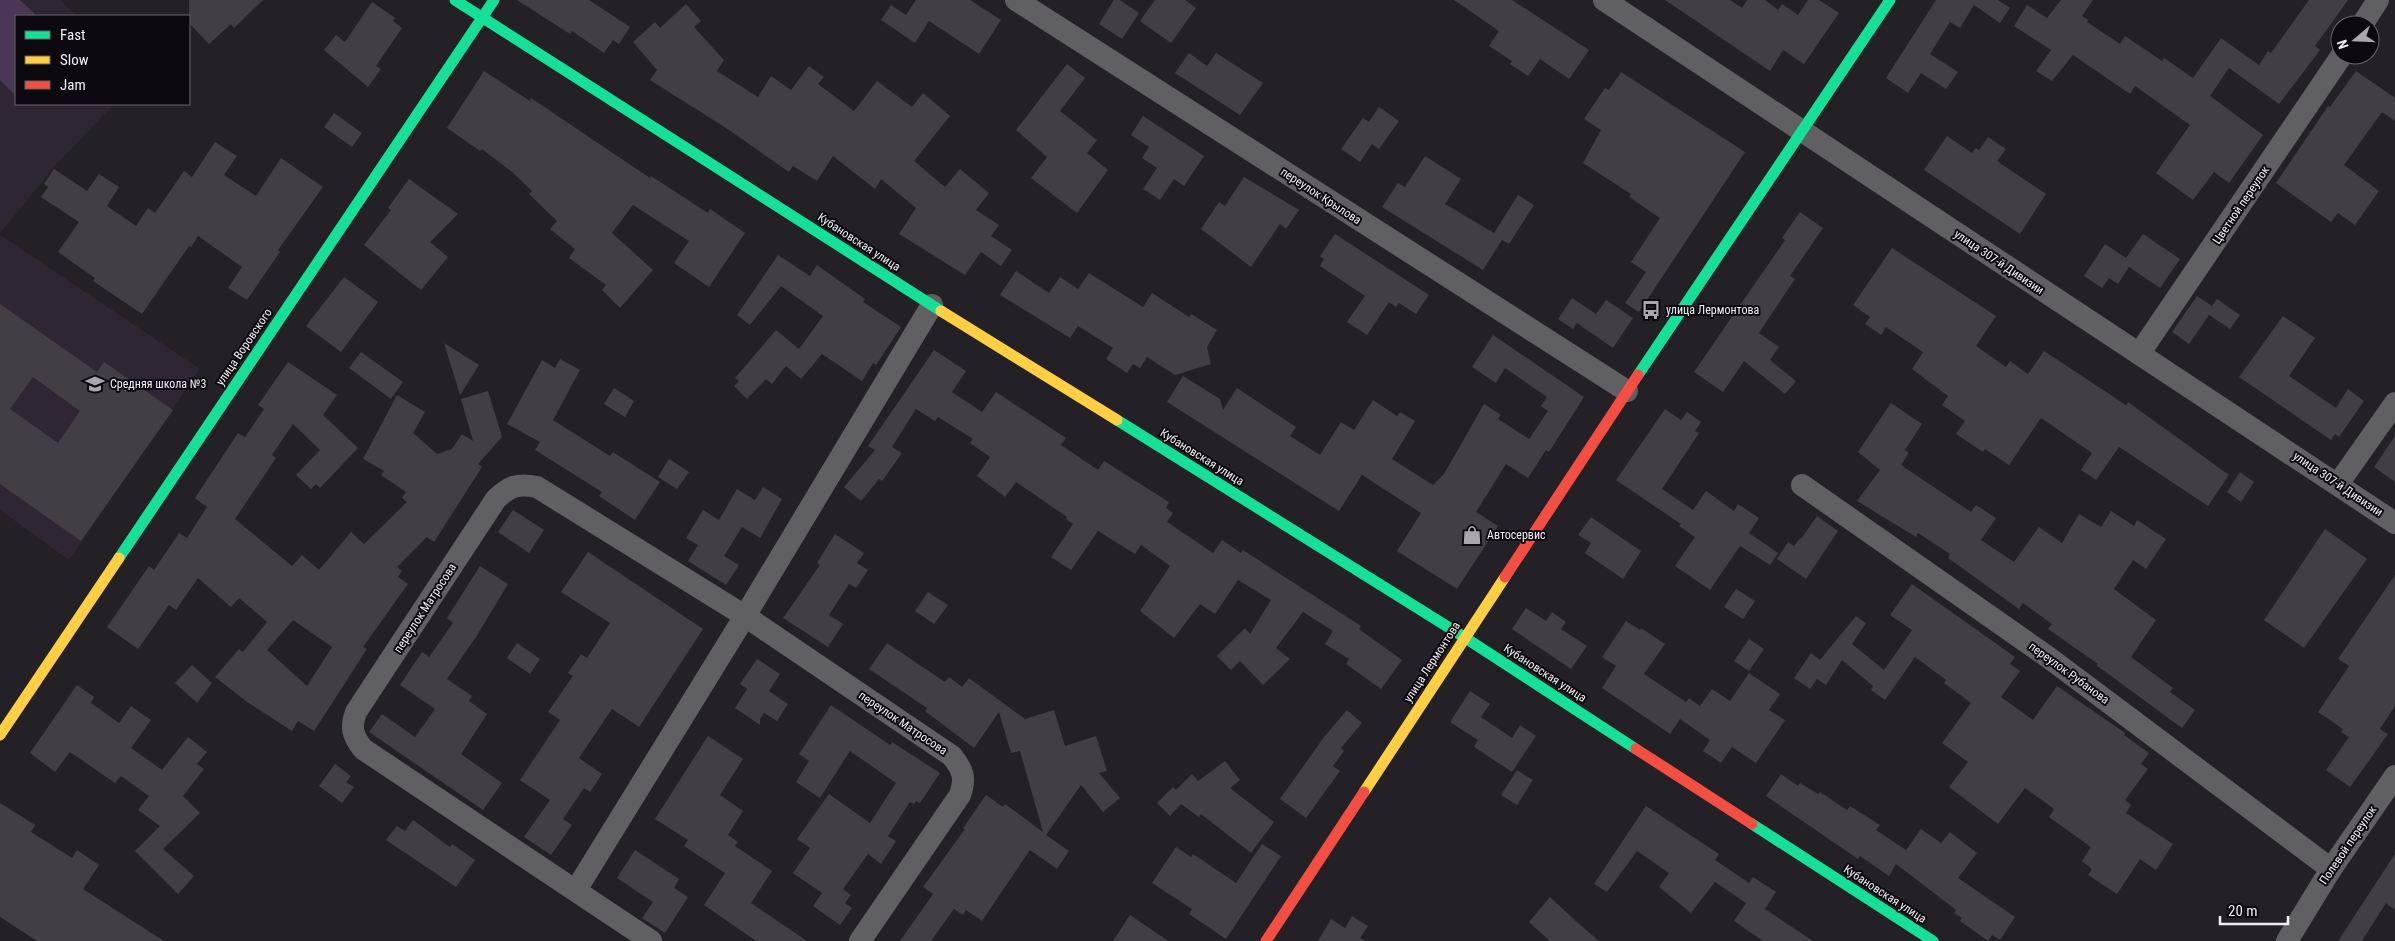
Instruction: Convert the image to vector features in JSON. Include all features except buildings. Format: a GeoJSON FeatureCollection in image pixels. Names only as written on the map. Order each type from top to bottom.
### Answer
{"type":"FeatureCollection","features":[{"type":"Feature","properties":{"kind":"street","name":"Кубановская улица"},"geometry":{"type":"LineString","coordinates":[[455,0],[932,305],[1464,637],[1933,941]]}},
{"type":"Feature","properties":{"kind":"street","name":"улица Воровского"},"geometry":{"type":"LineString","coordinates":[[0,735],[494,0]]}},
{"type":"Feature","properties":{"kind":"street","name":"переулок Крылова"},"geometry":{"type":"LineString","coordinates":[[1016,0],[1627,392]]}},
{"type":"Feature","properties":{"kind":"street","name":"улица 307-й Дивизии"},"geometry":{"type":"LineString","coordinates":[[1604,0],[2395,523]]}},
{"type":"Feature","properties":{"kind":"street","name":"улица Лермонтова"},"geometry":{"type":"LineString","coordinates":[[1266,941],[1464,637],[1890,0]]}},
{"type":"Feature","properties":{"kind":"street"},"geometry":{"type":"LineString","coordinates":[[2368,15],[2378,0]]}},
{"type":"Feature","properties":{"kind":"street","name":"Цветной переулок"},"geometry":{"type":"LineString","coordinates":[[2139,354],[2335,65]]}},
{"type":"Feature","properties":{"kind":"street"},"geometry":{"type":"LineString","coordinates":[[576,890],[745,616],[932,305]]}},
{"type":"Feature","properties":{"kind":"street"},"geometry":{"type":"LineString","coordinates":[[2338,484],[2395,403]]}},
{"type":"Feature","properties":{"kind":"street","name":"переулок Матросова"},"geometry":{"type":"LineString","coordinates":[[650,941],[363,749],[354,738],[352,725],[356,712],[496,499],[508,488],[522,484],[536,487],[745,616],[952,756],[961,768],[965,781],[960,795],[860,941]]}},
{"type":"Feature","properties":{"kind":"street","name":"переулок Рубанова"},"geometry":{"type":"LineString","coordinates":[[1802,485],[2048,657],[2331,870]]}},
{"type":"Feature","properties":{"kind":"street","name":"Полевой переулок"},"geometry":{"type":"LineString","coordinates":[[2288,941],[2331,870],[2395,776]]}},
{"type":"Feature","properties":{"kind":"shaded area"},"geometry":{"type":"Polygon","coordinates":[[[0,0],[60,0],[75,15],[15,15],[15,105],[113,105],[54,167],[0,233],[0,0]]]}},
{"type":"Feature","properties":{"kind":"shaded area"},"geometry":{"type":"Polygon","coordinates":[[[0,0],[20,0],[36,15],[15,15],[15,95],[0,80],[0,0]]]}},
{"type":"Feature","properties":{"kind":"shaded area","name":"Средняя школа №3"},"geometry":{"type":"Polygon","coordinates":[[[0,235],[200,369],[69,560],[0,510],[0,235]]]}},
{"type":"Feature","properties":{"kind":"traffic: fast"},"geometry":{"type":"LineString","coordinates":[[455,0],[941,311]]}},
{"type":"Feature","properties":{"kind":"traffic: fast"},"geometry":{"type":"LineString","coordinates":[[119,558],[494,0]]}},
{"type":"Feature","properties":{"kind":"traffic: fast"},"geometry":{"type":"LineString","coordinates":[[1638,375],[1890,0]]}},
{"type":"Feature","properties":{"kind":"traffic: fast"},"geometry":{"type":"LineString","coordinates":[[1117,420],[1464,637],[1636,749]]}},
{"type":"Feature","properties":{"kind":"traffic: fast"},"geometry":{"type":"LineString","coordinates":[[1752,824],[1933,941]]}},
{"type":"Feature","properties":{"kind":"traffic: slow"},"geometry":{"type":"LineString","coordinates":[[941,311],[1117,420]]}},
{"type":"Feature","properties":{"kind":"traffic: slow"},"geometry":{"type":"LineString","coordinates":[[0,735],[119,558]]}},
{"type":"Feature","properties":{"kind":"traffic: slow"},"geometry":{"type":"LineString","coordinates":[[1364,792],[1505,577]]}},
{"type":"Feature","properties":{"kind":"traffic: jam"},"geometry":{"type":"LineString","coordinates":[[1505,577],[1638,375]]}},
{"type":"Feature","properties":{"kind":"traffic: jam"},"geometry":{"type":"LineString","coordinates":[[1636,749],[1752,824]]}},
{"type":"Feature","properties":{"kind":"traffic: jam"},"geometry":{"type":"LineString","coordinates":[[1266,941],[1364,792]]}},
{"type":"Feature","properties":{"kind":"place","name":"улица Лермонтова"},"geometry":{"type":"Point","coordinates":[1651,310]}},
{"type":"Feature","properties":{"kind":"place","name":"Средняя школа №3"},"geometry":{"type":"Point","coordinates":[95,384]}},
{"type":"Feature","properties":{"kind":"place","name":"Автосервис"},"geometry":{"type":"Point","coordinates":[1472,535]}}]}
